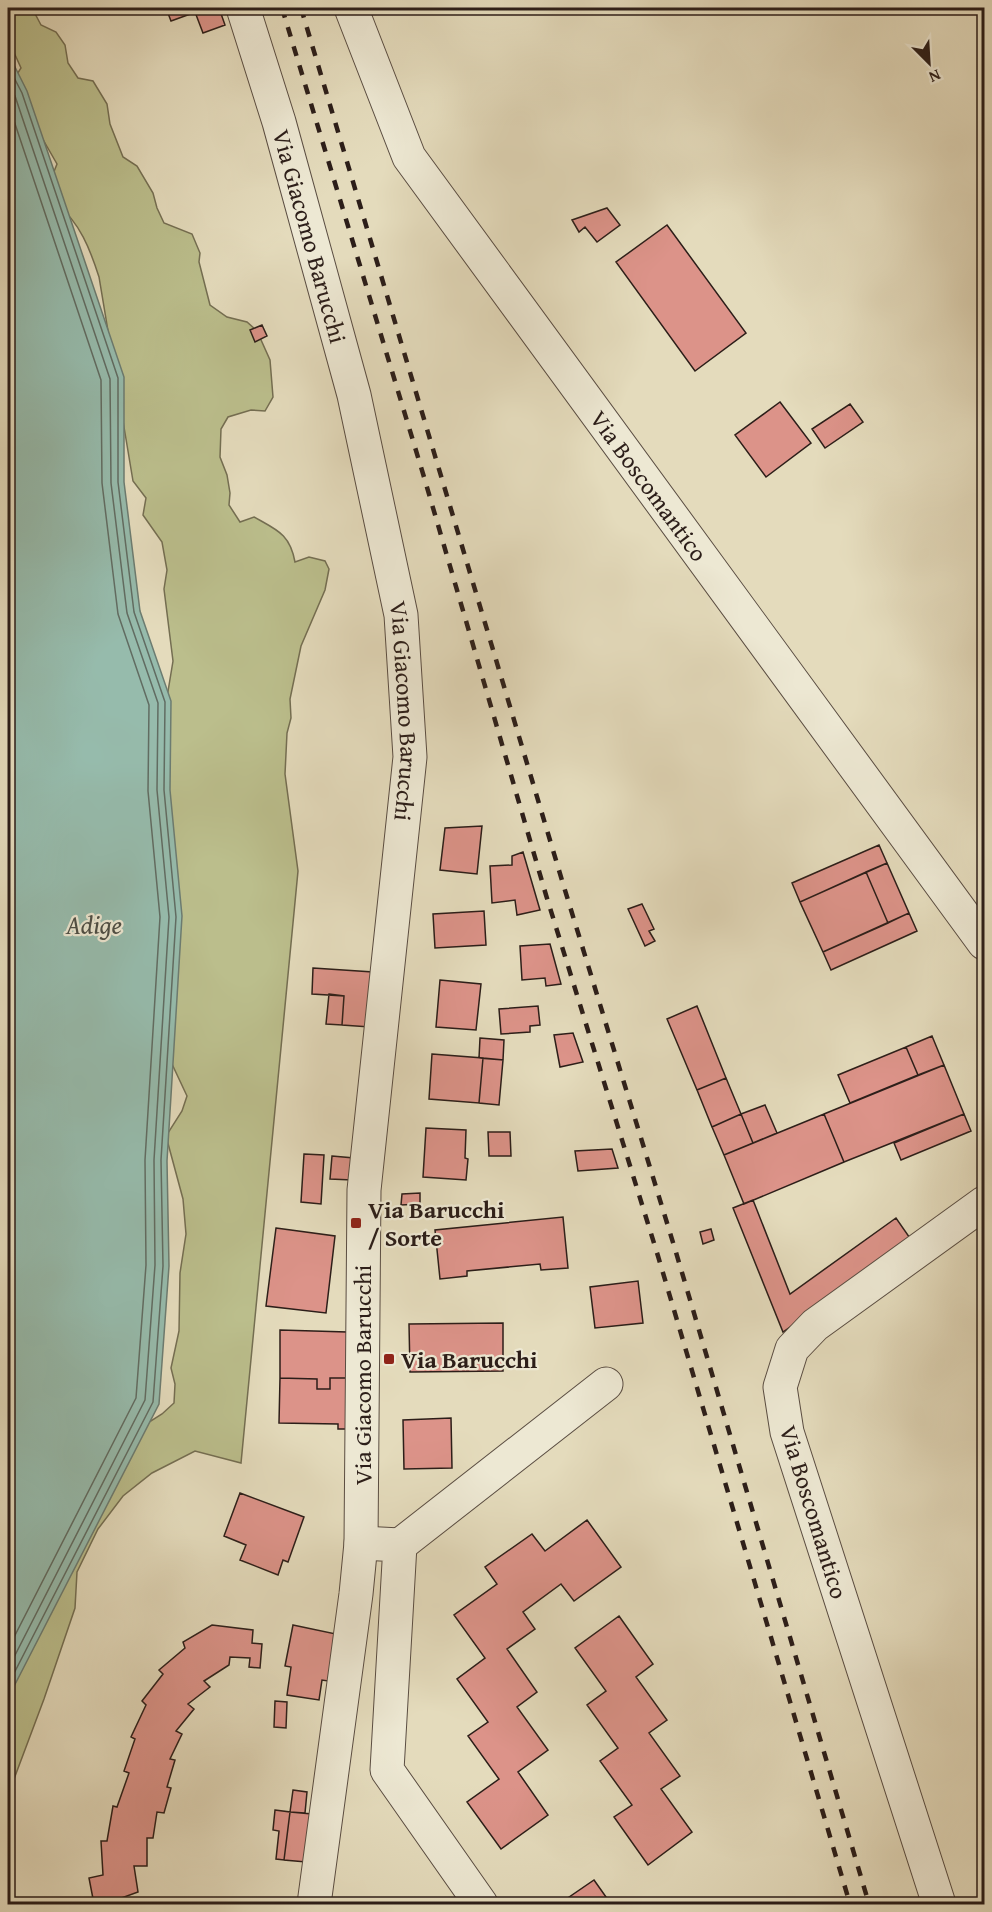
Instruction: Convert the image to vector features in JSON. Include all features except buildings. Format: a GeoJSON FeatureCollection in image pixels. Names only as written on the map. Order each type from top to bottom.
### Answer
{"type":"FeatureCollection","features":[{"type":"Feature","properties":{"kind":"street","name":"Via Giacomo Barucchi"},"geometry":{"type":"LineString","coordinates":[[243,8],[279,122],[354,395],[401,615],[410,757],[364,1190],[361,1543],[314,1905]]}},
{"type":"Feature","properties":{"kind":"street","name":"Via Boscomantico"},"geometry":{"type":"LineString","coordinates":[[351,8],[410,157],[984,943]]}},
{"type":"Feature","properties":{"kind":"street","name":"Via Boscomantico"},"geometry":{"type":"LineString","coordinates":[[939,1905],[787,1432],[780,1387],[792,1349],[815,1325],[984,1203]]}},
{"type":"Feature","properties":{"kind":"street"},"geometry":{"type":"LineString","coordinates":[[361,1543],[400,1545],[606,1384]]}},
{"type":"Feature","properties":{"kind":"street"},"geometry":{"type":"LineString","coordinates":[[400,1545],[387,1770],[481,1905]]}},
{"type":"Feature","properties":{"kind":"green space"},"geometry":{"type":"Polygon","coordinates":[[[8,8],[32,8],[41,25],[56,32],[65,45],[68,63],[78,78],[93,81],[107,104],[110,124],[123,157],[137,166],[153,193],[164,223],[192,234],[200,253],[199,262],[210,305],[227,317],[247,322],[257,331],[270,360],[273,397],[265,411],[251,410],[228,417],[221,429],[220,457],[227,475],[229,505],[240,522],[254,517],[281,534],[290,545],[295,562],[309,557],[325,561],[329,569],[325,590],[301,646],[290,699],[291,718],[287,733],[285,774],[298,871],[241,1463],[195,1451],[152,1473],[123,1496],[98,1529],[77,1572],[75,1608],[8,1795],[8,1691],[135,1431],[162,1414],[174,1403],[175,1384],[171,1368],[179,1331],[180,1273],[186,1234],[183,1199],[166,1136],[182,1111],[187,1096],[172,1064],[157,758],[173,661],[164,589],[167,570],[162,542],[143,515],[146,498],[133,481],[99,277],[92,256],[78,228],[57,204],[53,174],[57,164],[18,96],[14,79],[21,68],[8,42],[8,8]]]}},
{"type":"Feature","properties":{"kind":"water","name":"Adige"},"geometry":{"type":"Polygon","coordinates":[[[8,53],[27,91],[124,377],[124,482],[140,611],[171,701],[170,790],[182,916],[167,1161],[169,1266],[159,1404],[8,1698],[8,53]]]}},
{"type":"Feature","properties":{"kind":"railway"},"geometry":{"type":"LineString","coordinates":[[282,8],[424,477],[546,895],[658,1256],[850,1904]]}},
{"type":"Feature","properties":{"kind":"railway"},"geometry":{"type":"LineString","coordinates":[[301,8],[564,887],[675,1249],[869,1904]]}},
{"type":"Feature","properties":{"kind":"place","name":"Via Barucchi / Sorte"},"geometry":{"type":"Point","coordinates":[356,1223]}},
{"type":"Feature","properties":{"kind":"place","name":"Via Barucchi"},"geometry":{"type":"Point","coordinates":[389,1359]}}]}
